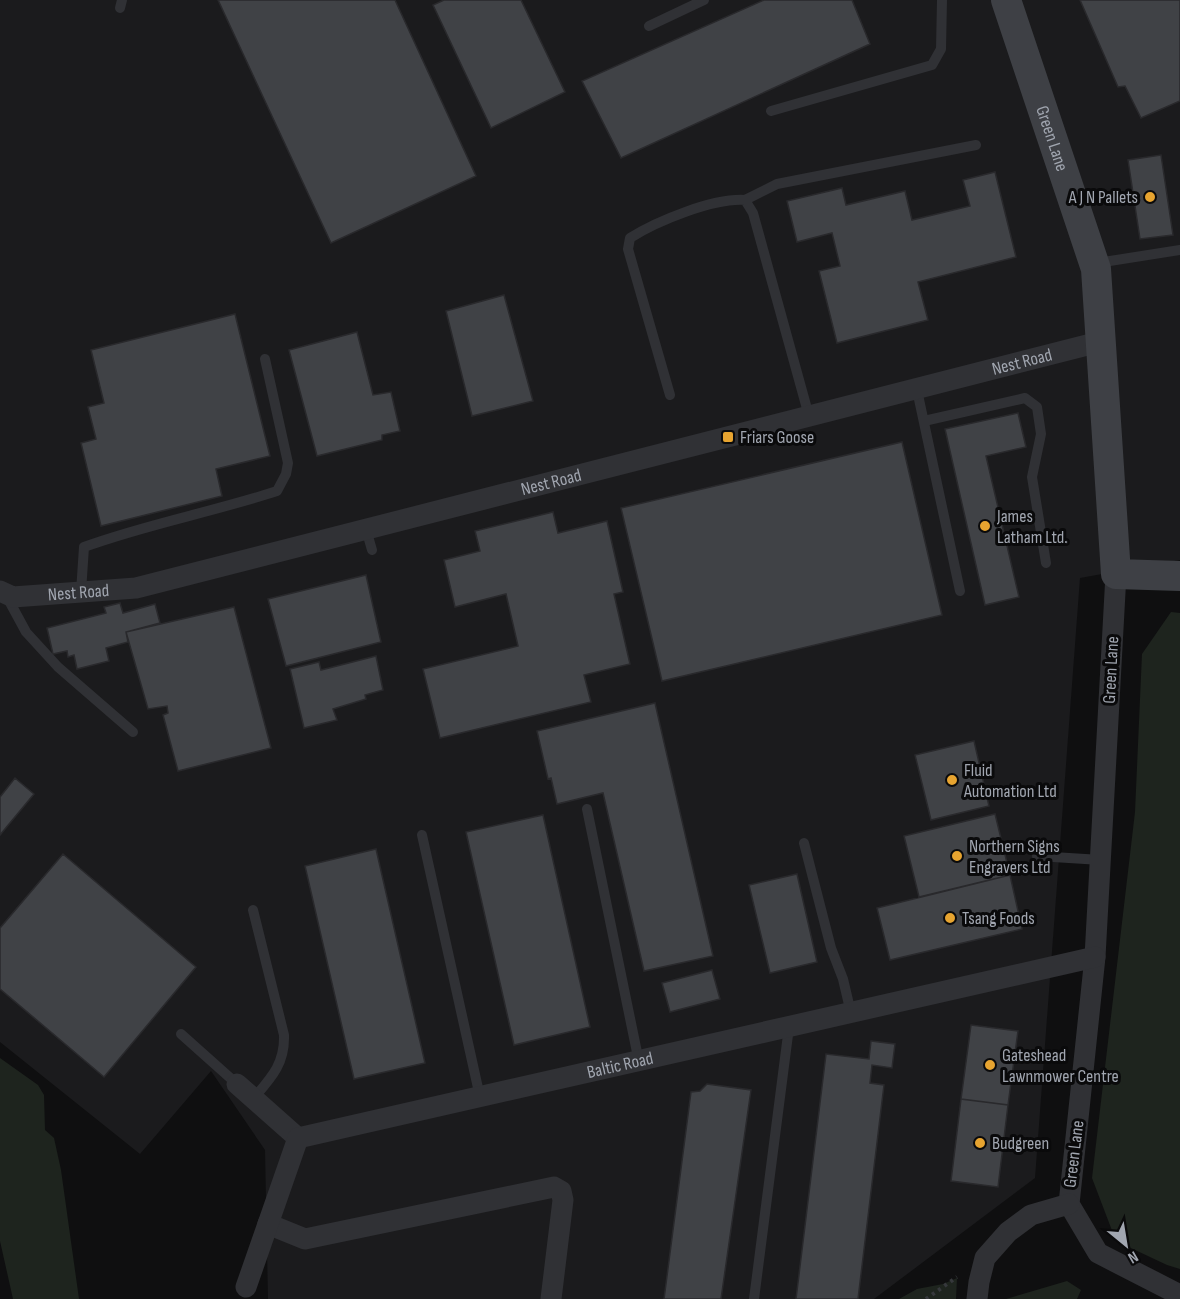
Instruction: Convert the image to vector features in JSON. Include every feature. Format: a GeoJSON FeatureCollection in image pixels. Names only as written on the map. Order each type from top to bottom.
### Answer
{"type":"FeatureCollection","features":[{"type":"Feature","properties":{"kind":"street","name":"Green Lane"},"geometry":{"type":"LineString","coordinates":[[1006,0],[1094,264],[1116,574],[1095,957],[1069,1204],[1098,1253],[1180,1295]]}},
{"type":"Feature","properties":{"kind":"street","name":"Nest Road"},"geometry":{"type":"LineString","coordinates":[[3,592],[13,597],[136,588],[1100,342]]}},
{"type":"Feature","properties":{"kind":"street"},"geometry":{"type":"LineString","coordinates":[[1116,574],[1180,576]]}},
{"type":"Feature","properties":{"kind":"street","name":"Baltic Road"},"geometry":{"type":"LineString","coordinates":[[298,1138],[1095,957]]}},
{"type":"Feature","properties":{"kind":"street"},"geometry":{"type":"LineString","coordinates":[[237,1084],[298,1138],[246,1287]]}},
{"type":"Feature","properties":{"kind":"street"},"geometry":{"type":"LineString","coordinates":[[268,1224],[305,1239],[555,1187],[561,1191],[563,1200],[551,1299]]}},
{"type":"Feature","properties":{"kind":"street"},"geometry":{"type":"LineString","coordinates":[[977,1299],[985,1258],[1008,1232],[1031,1215],[1069,1204]]}},
{"type":"Feature","properties":{"kind":"lane"},"geometry":{"type":"LineString","coordinates":[[649,26],[704,0]]}},
{"type":"Feature","properties":{"kind":"lane"},"geometry":{"type":"LineString","coordinates":[[771,111],[932,65],[941,49],[942,0]]}},
{"type":"Feature","properties":{"kind":"lane"},"geometry":{"type":"LineString","coordinates":[[670,395],[628,249],[630,238],[684,213],[727,201],[745,200],[777,184],[976,145]]}},
{"type":"Feature","properties":{"kind":"lane"},"geometry":{"type":"LineString","coordinates":[[745,200],[753,213],[809,416]]}},
{"type":"Feature","properties":{"kind":"lane"},"geometry":{"type":"LineString","coordinates":[[1094,264],[1180,250]]}},
{"type":"Feature","properties":{"kind":"lane"},"geometry":{"type":"LineString","coordinates":[[81,592],[84,547],[114,536],[235,505],[278,491],[286,474],[288,463],[265,359]]}},
{"type":"Feature","properties":{"kind":"lane"},"geometry":{"type":"LineString","coordinates":[[917,390],[960,591]]}},
{"type":"Feature","properties":{"kind":"lane"},"geometry":{"type":"LineString","coordinates":[[924,421],[1025,398],[1036,407],[1041,434],[1032,477],[1046,563]]}},
{"type":"Feature","properties":{"kind":"lane"},"geometry":{"type":"LineString","coordinates":[[366,529],[372,550]]}},
{"type":"Feature","properties":{"kind":"lane"},"geometry":{"type":"LineString","coordinates":[[3,592],[26,632],[58,667],[133,732]]}},
{"type":"Feature","properties":{"kind":"lane"},"geometry":{"type":"LineString","coordinates":[[587,808],[639,1062]]}},
{"type":"Feature","properties":{"kind":"lane"},"geometry":{"type":"LineString","coordinates":[[422,835],[480,1097]]}},
{"type":"Feature","properties":{"kind":"lane"},"geometry":{"type":"LineString","coordinates":[[804,843],[831,948],[843,979],[851,1013]]}},
{"type":"Feature","properties":{"kind":"lane"},"geometry":{"type":"LineString","coordinates":[[1037,856],[1101,860]]}},
{"type":"Feature","properties":{"kind":"lane"},"geometry":{"type":"LineString","coordinates":[[253,910],[284,1035],[285,1052],[273,1075],[253,1099]]}},
{"type":"Feature","properties":{"kind":"lane"},"geometry":{"type":"LineString","coordinates":[[754,1299],[789,1027]]}},
{"type":"Feature","properties":{"kind":"lane"},"geometry":{"type":"LineString","coordinates":[[181,1034],[237,1084]]}},
{"type":"Feature","properties":{"kind":"shaded area"},"geometry":{"type":"Polygon","coordinates":[[[0,0],[1180,0],[1180,560],[1080,578],[1035,1178],[874,1299],[268,1299],[265,1150],[211,1071],[140,1154],[0,1042],[0,0]]]}},
{"type":"Feature","properties":{"kind":"shaded area"},"geometry":{"type":"Polygon","coordinates":[[[1171,612],[1180,613],[1180,1269],[1116,1241],[1092,1178],[1135,812],[1142,654],[1171,612]]]}},
{"type":"Feature","properties":{"kind":"shaded area"},"geometry":{"type":"Polygon","coordinates":[[[0,1058],[38,1085],[44,1095],[45,1130],[54,1138],[61,1170],[79,1299],[13,1299],[0,1241],[0,1058]]]}},
{"type":"Feature","properties":{"kind":"shaded area"},"geometry":{"type":"Polygon","coordinates":[[[957,1278],[956,1299],[899,1299],[917,1289],[943,1284],[957,1278]]]}},
{"type":"Feature","properties":{"kind":"shaded area"},"geometry":{"type":"Polygon","coordinates":[[[1067,1281],[1081,1290],[1077,1299],[1006,1299],[1067,1281]]]}},
{"type":"Feature","properties":{"kind":"building"},"geometry":{"type":"Polygon","coordinates":[[[218,0],[395,0],[476,176],[331,243],[218,0]]]}},
{"type":"Feature","properties":{"kind":"building"},"geometry":{"type":"Polygon","coordinates":[[[444,0],[521,0],[565,92],[491,128],[433,5],[444,0]]]}},
{"type":"Feature","properties":{"kind":"building"},"geometry":{"type":"Polygon","coordinates":[[[764,0],[852,0],[870,44],[621,158],[582,81],[764,0]]]}},
{"type":"Feature","properties":{"kind":"building"},"geometry":{"type":"Polygon","coordinates":[[[1080,0],[1180,0],[1180,101],[1141,118],[1125,86],[1118,87],[1080,0]]]}},
{"type":"Feature","properties":{"kind":"building","name":"A J N Pallets"},"geometry":{"type":"Polygon","coordinates":[[[1161,155],[1173,235],[1140,239],[1128,160],[1161,155]]]}},
{"type":"Feature","properties":{"kind":"building"},"geometry":{"type":"Polygon","coordinates":[[[995,172],[1016,257],[918,282],[928,320],[837,343],[819,271],[840,266],[832,233],[797,242],[787,201],[842,188],[846,205],[905,191],[912,220],[970,206],[963,180],[995,172]]]}},
{"type":"Feature","properties":{"kind":"building"},"geometry":{"type":"Polygon","coordinates":[[[504,295],[533,401],[472,416],[446,311],[504,295]]]}},
{"type":"Feature","properties":{"kind":"building"},"geometry":{"type":"Polygon","coordinates":[[[235,314],[270,456],[216,469],[222,496],[101,526],[81,443],[96,439],[88,407],[104,403],[91,350],[235,314]]]}},
{"type":"Feature","properties":{"kind":"building"},"geometry":{"type":"Polygon","coordinates":[[[357,332],[373,395],[391,392],[400,431],[382,435],[382,440],[317,456],[289,350],[357,332]]]}},
{"type":"Feature","properties":{"kind":"building","name":"James Latham Ltd."},"geometry":{"type":"Polygon","coordinates":[[[1018,413],[1026,447],[986,456],[1019,597],[985,605],[945,429],[1018,413]]]}},
{"type":"Feature","properties":{"kind":"building"},"geometry":{"type":"Polygon","coordinates":[[[902,442],[942,615],[662,681],[621,508],[902,442]]]}},
{"type":"Feature","properties":{"kind":"building"},"geometry":{"type":"Polygon","coordinates":[[[553,512],[558,533],[607,521],[623,592],[614,594],[630,664],[584,675],[591,702],[440,738],[423,669],[518,646],[506,594],[455,607],[444,560],[480,551],[475,531],[553,512]]]}},
{"type":"Feature","properties":{"kind":"building"},"geometry":{"type":"Polygon","coordinates":[[[366,575],[381,642],[286,666],[268,599],[366,575]]]}},
{"type":"Feature","properties":{"kind":"building"},"geometry":{"type":"Polygon","coordinates":[[[120,603],[123,613],[155,604],[160,623],[126,632],[128,642],[106,648],[109,661],[77,669],[74,655],[68,657],[67,651],[53,654],[47,628],[106,613],[104,607],[120,603]]]}},
{"type":"Feature","properties":{"kind":"building"},"geometry":{"type":"Polygon","coordinates":[[[234,607],[271,748],[178,771],[163,715],[168,713],[167,706],[148,709],[126,632],[234,607]]]}},
{"type":"Feature","properties":{"kind":"building"},"geometry":{"type":"Polygon","coordinates":[[[376,656],[383,690],[365,695],[366,699],[333,709],[337,720],[304,728],[290,669],[319,662],[321,670],[376,656]]]}},
{"type":"Feature","properties":{"kind":"building"},"geometry":{"type":"Polygon","coordinates":[[[655,703],[713,956],[644,971],[603,793],[557,804],[551,778],[548,779],[537,731],[655,703]]]}},
{"type":"Feature","properties":{"kind":"building","name":"Fluid Automation Ltd"},"geometry":{"type":"Polygon","coordinates":[[[974,741],[989,806],[931,820],[915,755],[974,741]]]}},
{"type":"Feature","properties":{"kind":"building"},"geometry":{"type":"Polygon","coordinates":[[[15,778],[34,794],[0,835],[0,797],[15,778]]]}},
{"type":"Feature","properties":{"kind":"building","name":"Northern Signs Engravers Ltd"},"geometry":{"type":"Polygon","coordinates":[[[995,814],[1010,875],[919,897],[904,836],[995,814]]]}},
{"type":"Feature","properties":{"kind":"building"},"geometry":{"type":"Polygon","coordinates":[[[543,815],[590,1027],[514,1045],[466,832],[543,815]]]}},
{"type":"Feature","properties":{"kind":"building"},"geometry":{"type":"Polygon","coordinates":[[[376,849],[425,1063],[354,1079],[305,866],[376,849]]]}},
{"type":"Feature","properties":{"kind":"building"},"geometry":{"type":"Polygon","coordinates":[[[63,854],[196,967],[104,1077],[0,989],[0,928],[63,854]]]}},
{"type":"Feature","properties":{"kind":"building"},"geometry":{"type":"Polygon","coordinates":[[[797,874],[817,962],[770,973],[749,885],[797,874]]]}},
{"type":"Feature","properties":{"kind":"building","name":"Tsang Foods"},"geometry":{"type":"Polygon","coordinates":[[[1010,875],[1022,929],[890,960],[877,908],[1010,875]]]}},
{"type":"Feature","properties":{"kind":"building"},"geometry":{"type":"Polygon","coordinates":[[[712,970],[720,999],[670,1012],[662,983],[712,970]]]}},
{"type":"Feature","properties":{"kind":"building","name":"Gateshead Lawnmower Centre"},"geometry":{"type":"Polygon","coordinates":[[[971,1025],[1018,1031],[1008,1105],[961,1099],[971,1025]]]}},
{"type":"Feature","properties":{"kind":"building"},"geometry":{"type":"Polygon","coordinates":[[[871,1041],[895,1044],[892,1068],[872,1065],[870,1083],[884,1085],[858,1299],[796,1299],[826,1054],[869,1059],[871,1041]]]}},
{"type":"Feature","properties":{"kind":"building"},"geometry":{"type":"Polygon","coordinates":[[[707,1084],[751,1090],[721,1299],[664,1299],[691,1092],[700,1091],[707,1084]]]}},
{"type":"Feature","properties":{"kind":"building","name":"Budgreen"},"geometry":{"type":"Polygon","coordinates":[[[961,1099],[1008,1105],[998,1187],[951,1181],[961,1099]]]}},
{"type":"Feature","properties":{"kind":"place","name":"A J N Pallets"},"geometry":{"type":"Point","coordinates":[1150,197]}},
{"type":"Feature","properties":{"kind":"place","name":"Friars Goose"},"geometry":{"type":"Point","coordinates":[728,437]}},
{"type":"Feature","properties":{"kind":"place","name":"James Latham Ltd."},"geometry":{"type":"Point","coordinates":[985,526]}},
{"type":"Feature","properties":{"kind":"place","name":"Fluid Automation Ltd"},"geometry":{"type":"Point","coordinates":[952,780]}},
{"type":"Feature","properties":{"kind":"place","name":"Northern Signs Engravers Ltd"},"geometry":{"type":"Point","coordinates":[957,856]}},
{"type":"Feature","properties":{"kind":"place","name":"Tsang Foods"},"geometry":{"type":"Point","coordinates":[950,918]}},
{"type":"Feature","properties":{"kind":"place","name":"Gateshead Lawnmower Centre"},"geometry":{"type":"Point","coordinates":[990,1065]}},
{"type":"Feature","properties":{"kind":"place","name":"Budgreen"},"geometry":{"type":"Point","coordinates":[980,1143]}}]}
